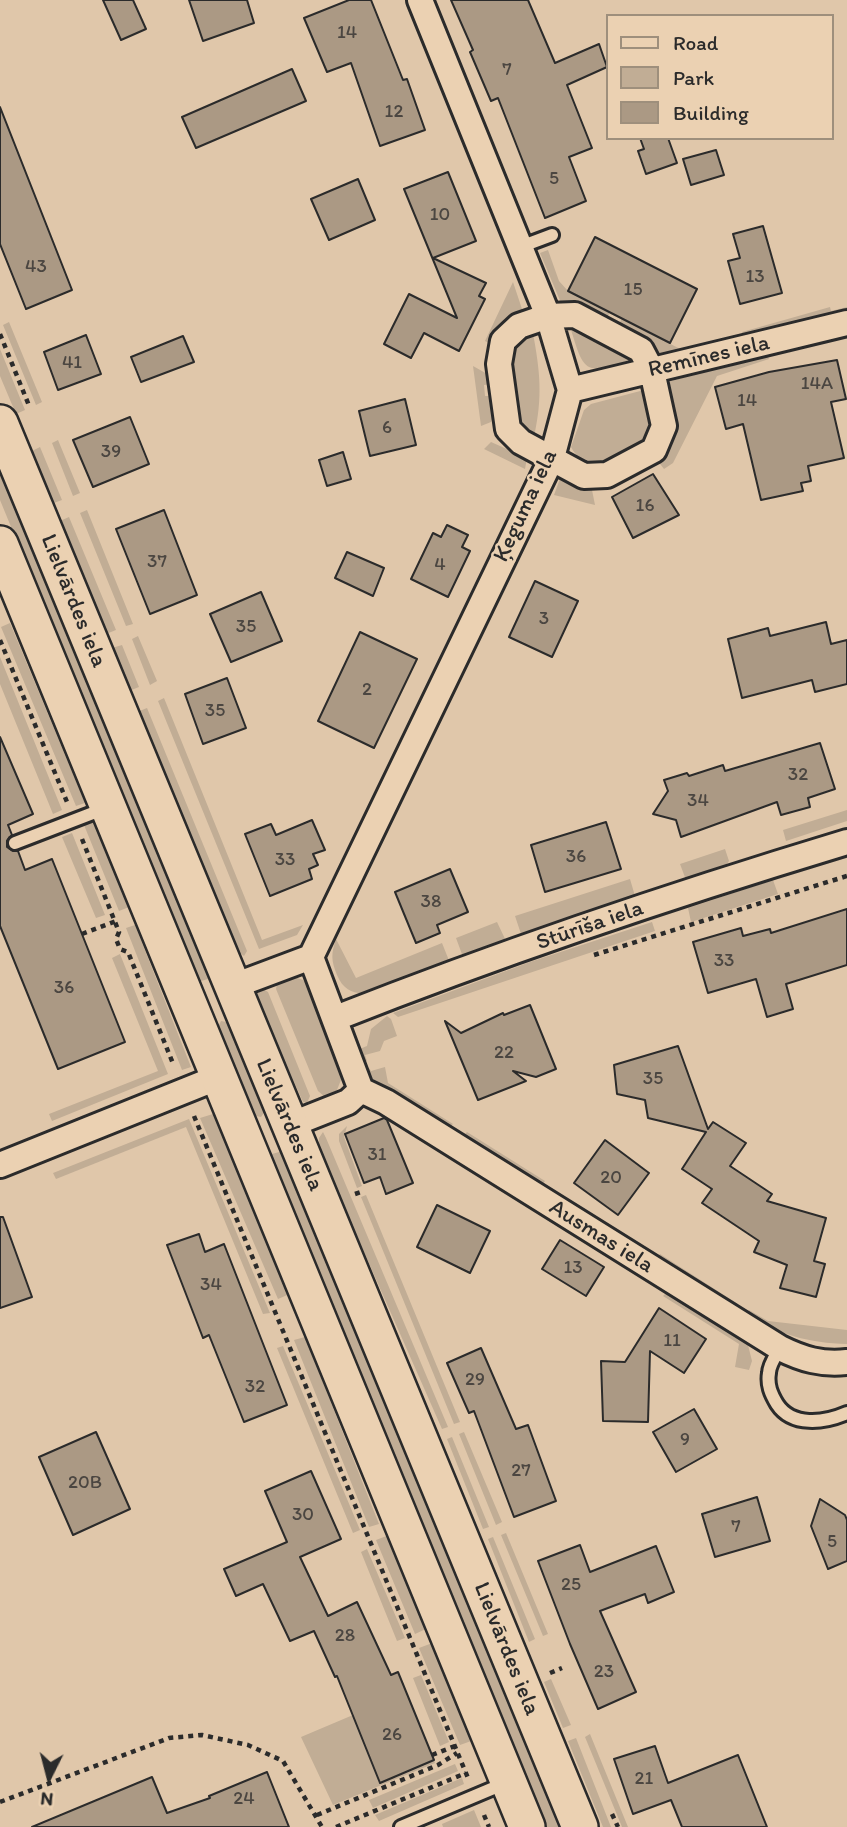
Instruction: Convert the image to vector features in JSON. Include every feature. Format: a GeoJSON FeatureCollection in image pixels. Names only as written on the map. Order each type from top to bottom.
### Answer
{"type":"FeatureCollection","features":[{"type":"Feature","properties":{"kind":"main road","name":"Lielvārdes iela"},"geometry":{"type":"LineString","coordinates":[[0,423],[580,1827]]}},
{"type":"Feature","properties":{"kind":"main road","name":"Lielvārdes iela"},"geometry":{"type":"LineString","coordinates":[[0,544],[527,1827]]}},
{"type":"Feature","properties":{"kind":"main road"},"geometry":{"type":"LineString","coordinates":[[189,1003],[231,986]]}},
{"type":"Feature","properties":{"kind":"main road"},"geometry":{"type":"LineString","coordinates":[[245,1143],[290,1125]]}},
{"type":"Feature","properties":{"kind":"street"},"geometry":{"type":"LineString","coordinates":[[420,0],[548,316],[570,390]]}},
{"type":"Feature","properties":{"kind":"street"},"geometry":{"type":"LineString","coordinates":[[575,315],[641,350],[652,371],[664,426],[654,450],[607,475],[584,476],[521,442],[508,429],[499,365],[503,341],[519,326],[548,316],[575,315]]}},
{"type":"Feature","properties":{"kind":"street","name":"Remīnes iela"},"geometry":{"type":"LineString","coordinates":[[570,390],[847,323]]}},
{"type":"Feature","properties":{"kind":"street","name":"Ķeguma iela"},"geometry":{"type":"LineString","coordinates":[[311,957],[552,458],[570,390]]}},
{"type":"Feature","properties":{"kind":"street","name":"Stūrīša iela"},"geometry":{"type":"LineString","coordinates":[[336,1018],[516,951],[847,842]]}},
{"type":"Feature","properties":{"kind":"street"},"geometry":{"type":"LineString","coordinates":[[231,986],[311,957],[362,1090],[348,1102],[290,1125]]}},
{"type":"Feature","properties":{"kind":"street"},"geometry":{"type":"LineString","coordinates":[[0,1165],[219,1077]]}},
{"type":"Feature","properties":{"kind":"street","name":"Ausmas iela"},"geometry":{"type":"LineString","coordinates":[[362,1090],[386,1102],[780,1348],[803,1359],[832,1364],[847,1362]]}},
{"type":"Feature","properties":{"kind":"lane"},"geometry":{"type":"LineString","coordinates":[[520,247],[552,235]]}},
{"type":"Feature","properties":{"kind":"lane"},"geometry":{"type":"LineString","coordinates":[[15,843],[108,807]]}},
{"type":"Feature","properties":{"kind":"lane"},"geometry":{"type":"LineString","coordinates":[[780,1348],[768,1371],[770,1392],[784,1414],[803,1421],[834,1419],[847,1413]]}},
{"type":"Feature","properties":{"kind":"lane"},"geometry":{"type":"LineString","coordinates":[[401,1827],[508,1782]]}},
{"type":"Feature","properties":{"kind":"path"},"geometry":{"type":"LineString","coordinates":[[0,640],[115,921],[119,932],[116,939],[120,949],[128,952],[488,1827]]}},
{"type":"Feature","properties":{"kind":"path"},"geometry":{"type":"LineString","coordinates":[[582,959],[847,876]]}},
{"type":"Feature","properties":{"kind":"path"},"geometry":{"type":"LineString","coordinates":[[82,934],[149,908]]}},
{"type":"Feature","properties":{"kind":"path"},"geometry":{"type":"LineString","coordinates":[[355,1194],[364,1191]]}},
{"type":"Feature","properties":{"kind":"path"},"geometry":{"type":"LineString","coordinates":[[0,1802],[169,1738],[202,1734],[248,1745],[283,1761],[323,1827]]}},
{"type":"Feature","properties":{"kind":"path"},"geometry":{"type":"LineString","coordinates":[[317,1815],[491,1740]]}},
{"type":"Feature","properties":{"kind":"path"},"geometry":{"type":"LineString","coordinates":[[432,1755],[455,1746]]}},
{"type":"Feature","properties":{"kind":"path"},"geometry":{"type":"LineString","coordinates":[[336,1827],[466,1773]]}},
{"type":"Feature","properties":{"kind":"green space"},"geometry":{"type":"Polygon","coordinates":[[[548,250],[559,281],[568,291],[610,312],[604,324],[564,310],[540,253],[548,250]]]}},
{"type":"Feature","properties":{"kind":"green space"},"geometry":{"type":"Polygon","coordinates":[[[513,282],[523,312],[505,319],[493,345],[485,341],[513,282]]]}},
{"type":"Feature","properties":{"kind":"green space"},"geometry":{"type":"Polygon","coordinates":[[[830,307],[831,311],[847,307],[847,314],[744,339],[742,332],[830,307]]]}},
{"type":"Feature","properties":{"kind":"green space"},"geometry":{"type":"Polygon","coordinates":[[[622,318],[680,349],[652,356],[616,330],[622,318]]]}},
{"type":"Feature","properties":{"kind":"green space"},"geometry":{"type":"Polygon","coordinates":[[[9,322],[42,402],[36,405],[3,325],[9,322]]]}},
{"type":"Feature","properties":{"kind":"green space"},"geometry":{"type":"Polygon","coordinates":[[[569,323],[636,360],[605,368],[589,367],[583,362],[569,323]]]}},
{"type":"Feature","properties":{"kind":"green space"},"geometry":{"type":"Polygon","coordinates":[[[533,333],[540,384],[534,437],[521,427],[519,421],[513,373],[516,345],[523,337],[533,333]]]}},
{"type":"Feature","properties":{"kind":"green space"},"geometry":{"type":"Polygon","coordinates":[[[0,349],[25,410],[16,414],[0,376],[0,349]]]}},
{"type":"Feature","properties":{"kind":"green space"},"geometry":{"type":"Polygon","coordinates":[[[767,354],[769,359],[717,376],[673,463],[664,469],[657,460],[676,424],[668,382],[767,354]]]}},
{"type":"Feature","properties":{"kind":"green space"},"geometry":{"type":"Polygon","coordinates":[[[473,366],[489,375],[492,384],[484,385],[485,396],[493,396],[495,412],[491,422],[481,426],[473,366]]]}},
{"type":"Feature","properties":{"kind":"green space"},"geometry":{"type":"Polygon","coordinates":[[[644,390],[650,426],[646,441],[607,461],[587,461],[578,456],[571,447],[584,410],[591,404],[644,390]]]}},
{"type":"Feature","properties":{"kind":"green space"},"geometry":{"type":"Polygon","coordinates":[[[58,440],[80,493],[73,496],[52,443],[58,440]]]}},
{"type":"Feature","properties":{"kind":"green space"},"geometry":{"type":"Polygon","coordinates":[[[491,442],[527,458],[525,469],[484,449],[491,442]]]}},
{"type":"Feature","properties":{"kind":"green space"},"geometry":{"type":"Polygon","coordinates":[[[40,447],[62,500],[51,504],[30,452],[40,447]]]}},
{"type":"Feature","properties":{"kind":"green space"},"geometry":{"type":"Polygon","coordinates":[[[0,465],[211,978],[198,982],[0,500],[0,465]]]}},
{"type":"Feature","properties":{"kind":"green space"},"geometry":{"type":"Polygon","coordinates":[[[561,476],[592,490],[595,505],[554,495],[561,476]]]}},
{"type":"Feature","properties":{"kind":"green space"},"geometry":{"type":"Polygon","coordinates":[[[87,510],[133,624],[126,626],[80,513],[87,510]]]}},
{"type":"Feature","properties":{"kind":"green space"},"geometry":{"type":"Polygon","coordinates":[[[69,517],[116,630],[106,634],[60,521],[69,517]]]}},
{"type":"Feature","properties":{"kind":"green space"},"geometry":{"type":"Polygon","coordinates":[[[10,623],[85,803],[76,806],[1,627],[10,623]]]}},
{"type":"Feature","properties":{"kind":"green space"},"geometry":{"type":"Polygon","coordinates":[[[138,636],[157,681],[150,685],[132,639],[138,636]]]}},
{"type":"Feature","properties":{"kind":"green space"},"geometry":{"type":"Polygon","coordinates":[[[122,645],[139,687],[129,691],[112,648],[122,645]]]}},
{"type":"Feature","properties":{"kind":"green space"},"geometry":{"type":"Polygon","coordinates":[[[0,657],[62,810],[53,814],[0,684],[0,657]]]}},
{"type":"Feature","properties":{"kind":"green space"},"geometry":{"type":"Polygon","coordinates":[[[164,698],[262,940],[303,925],[297,935],[259,949],[158,701],[164,698]]]}},
{"type":"Feature","properties":{"kind":"green space"},"geometry":{"type":"Polygon","coordinates":[[[147,708],[247,951],[244,956],[231,946],[137,712],[147,708]]]}},
{"type":"Feature","properties":{"kind":"green space"},"geometry":{"type":"Polygon","coordinates":[[[847,810],[847,821],[786,841],[783,830],[847,810]]]}},
{"type":"Feature","properties":{"kind":"green space"},"geometry":{"type":"Polygon","coordinates":[[[94,820],[129,907],[119,911],[84,825],[94,820]]]}},
{"type":"Feature","properties":{"kind":"green space"},"geometry":{"type":"Polygon","coordinates":[[[72,833],[105,915],[96,918],[62,837],[72,833]]]}},
{"type":"Feature","properties":{"kind":"green space"},"geometry":{"type":"Polygon","coordinates":[[[725,849],[729,861],[725,867],[686,880],[680,864],[725,849]]]}},
{"type":"Feature","properties":{"kind":"green space"},"geometry":{"type":"Polygon","coordinates":[[[630,879],[635,896],[521,934],[515,916],[630,879]]]}},
{"type":"Feature","properties":{"kind":"green space"},"geometry":{"type":"Polygon","coordinates":[[[773,880],[778,894],[691,922],[688,908],[773,880]]]}},
{"type":"Feature","properties":{"kind":"green space"},"geometry":{"type":"Polygon","coordinates":[[[497,922],[506,941],[463,957],[456,938],[497,922]]]}},
{"type":"Feature","properties":{"kind":"green space"},"geometry":{"type":"Polygon","coordinates":[[[652,922],[655,931],[398,1017],[393,1013],[530,962],[652,922]]]}},
{"type":"Feature","properties":{"kind":"green space"},"geometry":{"type":"Polygon","coordinates":[[[135,925],[191,1067],[182,1070],[126,928],[135,925]]]}},
{"type":"Feature","properties":{"kind":"green space"},"geometry":{"type":"Polygon","coordinates":[[[336,939],[356,978],[442,943],[450,963],[385,988],[358,993],[343,985],[337,975],[332,957],[336,939]]]}},
{"type":"Feature","properties":{"kind":"green space"},"geometry":{"type":"Polygon","coordinates":[[[120,954],[168,1074],[52,1121],[49,1114],[158,1071],[112,958],[120,954]]]}},
{"type":"Feature","properties":{"kind":"green space"},"geometry":{"type":"Polygon","coordinates":[[[292,976],[311,987],[344,1072],[337,1090],[325,1097],[318,1091],[276,989],[278,979],[292,976]]]}},
{"type":"Feature","properties":{"kind":"green space"},"geometry":{"type":"Polygon","coordinates":[[[261,988],[268,992],[310,1096],[307,1103],[303,1102],[256,997],[261,988]]]}},
{"type":"Feature","properties":{"kind":"green space"},"geometry":{"type":"Polygon","coordinates":[[[387,1016],[391,1019],[397,1036],[384,1041],[380,1051],[365,1055],[367,1061],[362,1062],[357,1050],[367,1046],[371,1029],[387,1016]]]}},
{"type":"Feature","properties":{"kind":"green space"},"geometry":{"type":"Polygon","coordinates":[[[221,1021],[231,1023],[266,1110],[261,1117],[251,1115],[217,1029],[221,1021]]]}},
{"type":"Feature","properties":{"kind":"green space"},"geometry":{"type":"Polygon","coordinates":[[[385,1067],[388,1083],[453,1124],[450,1127],[367,1076],[364,1070],[385,1067]]]}},
{"type":"Feature","properties":{"kind":"green space"},"geometry":{"type":"Polygon","coordinates":[[[213,1114],[220,1120],[292,1293],[278,1299],[200,1118],[213,1114]]]}},
{"type":"Feature","properties":{"kind":"green space"},"geometry":{"type":"Polygon","coordinates":[[[189,1119],[270,1313],[263,1314],[186,1127],[56,1179],[53,1173],[189,1119]]]}},
{"type":"Feature","properties":{"kind":"green space"},"geometry":{"type":"Polygon","coordinates":[[[347,1126],[344,1137],[362,1186],[357,1188],[339,1141],[339,1134],[347,1126]]]}},
{"type":"Feature","properties":{"kind":"green space"},"geometry":{"type":"Polygon","coordinates":[[[323,1132],[448,1427],[442,1429],[319,1150],[319,1138],[323,1132]]]}},
{"type":"Feature","properties":{"kind":"green space"},"geometry":{"type":"Polygon","coordinates":[[[467,1132],[545,1181],[542,1185],[464,1135],[467,1132]]]}},
{"type":"Feature","properties":{"kind":"green space"},"geometry":{"type":"Polygon","coordinates":[[[283,1151],[561,1827],[546,1827],[268,1155],[283,1151]]]}},
{"type":"Feature","properties":{"kind":"green space"},"geometry":{"type":"Polygon","coordinates":[[[366,1195],[460,1422],[454,1424],[361,1197],[366,1195]]]}},
{"type":"Feature","properties":{"kind":"green space"},"geometry":{"type":"Polygon","coordinates":[[[660,1254],[738,1304],[736,1307],[657,1258],[660,1254]]]}},
{"type":"Feature","properties":{"kind":"green space"},"geometry":{"type":"Polygon","coordinates":[[[666,1293],[748,1345],[752,1361],[749,1370],[735,1367],[739,1344],[663,1296],[666,1293]]]}},
{"type":"Feature","properties":{"kind":"green space"},"geometry":{"type":"Polygon","coordinates":[[[749,1310],[768,1321],[847,1330],[847,1344],[807,1340],[782,1332],[746,1314],[749,1310]]]}},
{"type":"Feature","properties":{"kind":"green space"},"geometry":{"type":"Polygon","coordinates":[[[305,1337],[379,1524],[369,1527],[294,1340],[305,1337]]]}},
{"type":"Feature","properties":{"kind":"green space"},"geometry":{"type":"Polygon","coordinates":[[[283,1346],[360,1530],[353,1533],[277,1348],[283,1346]]]}},
{"type":"Feature","properties":{"kind":"green space"},"geometry":{"type":"Polygon","coordinates":[[[464,1432],[502,1522],[496,1525],[459,1434],[464,1432]]]}},
{"type":"Feature","properties":{"kind":"green space"},"geometry":{"type":"Polygon","coordinates":[[[452,1437],[489,1527],[483,1529],[447,1439],[452,1437]]]}},
{"type":"Feature","properties":{"kind":"green space"},"geometry":{"type":"Polygon","coordinates":[[[506,1533],[548,1634],[543,1636],[501,1535],[506,1533]]]}},
{"type":"Feature","properties":{"kind":"green space"},"geometry":{"type":"Polygon","coordinates":[[[389,1535],[428,1628],[415,1634],[376,1540],[389,1535]]]}},
{"type":"Feature","properties":{"kind":"green space"},"geometry":{"type":"Polygon","coordinates":[[[493,1537],[535,1639],[529,1642],[488,1539],[493,1537]]]}},
{"type":"Feature","properties":{"kind":"green space"},"geometry":{"type":"Polygon","coordinates":[[[367,1549],[405,1638],[397,1641],[361,1552],[367,1549]]]}},
{"type":"Feature","properties":{"kind":"green space"},"geometry":{"type":"Polygon","coordinates":[[[435,1642],[474,1740],[460,1745],[419,1648],[435,1642]]]}},
{"type":"Feature","properties":{"kind":"green space"},"geometry":{"type":"Polygon","coordinates":[[[421,1675],[449,1742],[440,1746],[413,1678],[421,1675]]]}},
{"type":"Feature","properties":{"kind":"green space"},"geometry":{"type":"Polygon","coordinates":[[[551,1679],[571,1725],[563,1728],[544,1682],[551,1679]]]}},
{"type":"Feature","properties":{"kind":"green space"},"geometry":{"type":"Polygon","coordinates":[[[353,1715],[380,1782],[434,1760],[435,1763],[333,1805],[301,1737],[353,1715]]]}},
{"type":"Feature","properties":{"kind":"green space"},"geometry":{"type":"Polygon","coordinates":[[[590,1734],[628,1827],[622,1827],[585,1737],[590,1734]]]}},
{"type":"Feature","properties":{"kind":"green space"},"geometry":{"type":"Polygon","coordinates":[[[576,1738],[611,1827],[603,1827],[568,1741],[576,1738]]]}},
{"type":"Feature","properties":{"kind":"green space"},"geometry":{"type":"Polygon","coordinates":[[[455,1764],[458,1771],[373,1808],[369,1800],[455,1764]]]}},
{"type":"Feature","properties":{"kind":"green space"},"geometry":{"type":"Polygon","coordinates":[[[462,1778],[464,1784],[379,1821],[375,1815],[462,1778]]]}},
{"type":"Feature","properties":{"kind":"green space"},"geometry":{"type":"Polygon","coordinates":[[[474,1810],[481,1827],[443,1827],[442,1824],[474,1810]]]}},
{"type":"Feature","properties":{"kind":"building"},"geometry":{"type":"Polygon","coordinates":[[[103,0],[133,0],[146,29],[121,40],[103,0]]]}},
{"type":"Feature","properties":{"kind":"building"},"geometry":{"type":"Polygon","coordinates":[[[189,0],[247,0],[254,23],[203,41],[189,0]]]}},
{"type":"Feature","properties":{"kind":"building"},"geometry":{"type":"Polygon","coordinates":[[[349,0],[371,0],[403,80],[407,79],[425,130],[380,146],[351,63],[327,72],[304,18],[349,0]]]}},
{"type":"Feature","properties":{"kind":"building"},"geometry":{"type":"Polygon","coordinates":[[[451,0],[528,0],[555,63],[599,44],[606,67],[567,85],[592,148],[569,157],[586,201],[545,218],[498,98],[491,101],[470,52],[473,50],[451,0]]]}},
{"type":"Feature","properties":{"kind":"building"},"geometry":{"type":"Polygon","coordinates":[[[292,69],[306,101],[196,148],[182,117],[292,69]]]}},
{"type":"Feature","properties":{"kind":"building"},"geometry":{"type":"Polygon","coordinates":[[[0,107],[72,290],[26,309],[0,244],[0,107]]]}},
{"type":"Feature","properties":{"kind":"building"},"geometry":{"type":"Polygon","coordinates":[[[641,140],[669,140],[677,163],[646,174],[638,151],[644,149],[641,140]]]}},
{"type":"Feature","properties":{"kind":"building"},"geometry":{"type":"Polygon","coordinates":[[[716,150],[724,175],[691,185],[683,159],[716,150]]]}},
{"type":"Feature","properties":{"kind":"building"},"geometry":{"type":"Polygon","coordinates":[[[448,172],[476,241],[433,258],[486,283],[479,296],[485,299],[459,351],[424,333],[411,358],[384,344],[409,294],[457,318],[404,189],[448,172]]]}},
{"type":"Feature","properties":{"kind":"building"},"geometry":{"type":"Polygon","coordinates":[[[358,179],[375,220],[329,240],[311,199],[358,179]]]}},
{"type":"Feature","properties":{"kind":"building"},"geometry":{"type":"Polygon","coordinates":[[[763,226],[782,293],[740,304],[728,261],[740,258],[733,234],[763,226]]]}},
{"type":"Feature","properties":{"kind":"building"},"geometry":{"type":"Polygon","coordinates":[[[595,237],[697,289],[670,343],[568,291],[595,237]]]}},
{"type":"Feature","properties":{"kind":"building"},"geometry":{"type":"Polygon","coordinates":[[[86,335],[101,374],[58,390],[44,352],[86,335]]]}},
{"type":"Feature","properties":{"kind":"building"},"geometry":{"type":"Polygon","coordinates":[[[183,336],[194,362],[141,382],[131,357],[183,336]]]}},
{"type":"Feature","properties":{"kind":"building"},"geometry":{"type":"Polygon","coordinates":[[[837,360],[846,399],[831,402],[844,458],[808,466],[811,481],[801,483],[803,491],[761,500],[743,424],[726,429],[715,387],[769,372],[837,360]]]}},
{"type":"Feature","properties":{"kind":"building"},"geometry":{"type":"Polygon","coordinates":[[[405,399],[416,445],[370,456],[359,411],[405,399]]]}},
{"type":"Feature","properties":{"kind":"building"},"geometry":{"type":"Polygon","coordinates":[[[130,417],[149,464],[93,487],[73,440],[130,417]]]}},
{"type":"Feature","properties":{"kind":"building"},"geometry":{"type":"Polygon","coordinates":[[[343,452],[351,479],[327,486],[319,460],[343,452]]]}},
{"type":"Feature","properties":{"kind":"building"},"geometry":{"type":"Polygon","coordinates":[[[653,474],[679,515],[633,538],[612,497],[653,474]]]}},
{"type":"Feature","properties":{"kind":"building"},"geometry":{"type":"Polygon","coordinates":[[[164,510],[197,595],[150,614],[116,529],[164,510]]]}},
{"type":"Feature","properties":{"kind":"building"},"geometry":{"type":"Polygon","coordinates":[[[447,525],[468,535],[462,547],[470,551],[448,597],[411,579],[433,533],[441,537],[447,525]]]}},
{"type":"Feature","properties":{"kind":"building"},"geometry":{"type":"Polygon","coordinates":[[[347,552],[384,568],[373,596],[335,578],[347,552]]]}},
{"type":"Feature","properties":{"kind":"building"},"geometry":{"type":"Polygon","coordinates":[[[535,581],[578,601],[552,657],[509,637],[535,581]]]}},
{"type":"Feature","properties":{"kind":"building"},"geometry":{"type":"Polygon","coordinates":[[[261,592],[282,641],[231,662],[210,614],[261,592]]]}},
{"type":"Feature","properties":{"kind":"building"},"geometry":{"type":"Polygon","coordinates":[[[826,622],[831,644],[847,640],[847,684],[815,692],[812,680],[742,698],[728,639],[768,628],[770,636],[826,622]]]}},
{"type":"Feature","properties":{"kind":"building"},"geometry":{"type":"Polygon","coordinates":[[[360,632],[417,659],[374,748],[318,721],[360,632]]]}},
{"type":"Feature","properties":{"kind":"building"},"geometry":{"type":"Polygon","coordinates":[[[227,678],[246,728],[203,744],[185,694],[227,678]]]}},
{"type":"Feature","properties":{"kind":"building"},"geometry":{"type":"Polygon","coordinates":[[[0,737],[33,814],[8,825],[12,835],[7,841],[7,847],[18,851],[25,870],[52,859],[125,1042],[58,1069],[0,926],[0,737]]]}},
{"type":"Feature","properties":{"kind":"building"},"geometry":{"type":"Polygon","coordinates":[[[820,743],[835,789],[808,798],[810,807],[781,815],[777,802],[681,837],[676,820],[653,814],[668,791],[664,780],[687,773],[689,776],[723,765],[725,771],[820,743]]]}},
{"type":"Feature","properties":{"kind":"building"},"geometry":{"type":"Polygon","coordinates":[[[312,820],[325,850],[313,854],[318,865],[309,869],[312,879],[270,896],[245,834],[271,824],[276,835],[312,820]]]}},
{"type":"Feature","properties":{"kind":"building"},"geometry":{"type":"Polygon","coordinates":[[[606,822],[621,869],[545,892],[531,845],[606,822]]]}},
{"type":"Feature","properties":{"kind":"building"},"geometry":{"type":"Polygon","coordinates":[[[450,869],[468,912],[437,925],[440,933],[416,943],[395,892],[450,869]]]}},
{"type":"Feature","properties":{"kind":"building"},"geometry":{"type":"Polygon","coordinates":[[[847,909],[847,965],[786,984],[793,1009],[767,1017],[756,979],[708,993],[693,942],[741,928],[743,936],[770,929],[771,933],[847,909]]]}},
{"type":"Feature","properties":{"kind":"building"},"geometry":{"type":"Polygon","coordinates":[[[530,1005],[556,1069],[536,1077],[513,1071],[526,1081],[478,1100],[445,1021],[461,1033],[503,1013],[504,1015],[530,1005]]]}},
{"type":"Feature","properties":{"kind":"building"},"geometry":{"type":"Polygon","coordinates":[[[678,1046],[708,1129],[713,1122],[746,1143],[730,1166],[772,1194],[767,1201],[826,1218],[814,1261],[825,1264],[816,1297],[780,1288],[787,1265],[754,1252],[759,1241],[702,1203],[712,1189],[682,1169],[706,1132],[648,1118],[645,1100],[617,1094],[614,1065],[678,1046]]]}},
{"type":"Feature","properties":{"kind":"building"},"geometry":{"type":"Polygon","coordinates":[[[384,1118],[413,1183],[386,1194],[380,1177],[364,1183],[345,1134],[384,1118]]]}},
{"type":"Feature","properties":{"kind":"building"},"geometry":{"type":"Polygon","coordinates":[[[605,1140],[649,1173],[618,1215],[574,1183],[605,1140]]]}},
{"type":"Feature","properties":{"kind":"building"},"geometry":{"type":"Polygon","coordinates":[[[437,1205],[490,1231],[470,1273],[417,1247],[437,1205]]]}},
{"type":"Feature","properties":{"kind":"building"},"geometry":{"type":"Polygon","coordinates":[[[0,1217],[3,1217],[32,1297],[0,1308],[0,1217]]]}},
{"type":"Feature","properties":{"kind":"building"},"geometry":{"type":"Polygon","coordinates":[[[199,1234],[205,1252],[224,1244],[287,1405],[244,1422],[209,1335],[203,1338],[167,1245],[199,1234]]]}},
{"type":"Feature","properties":{"kind":"building"},"geometry":{"type":"Polygon","coordinates":[[[560,1240],[604,1267],[586,1296],[542,1269],[560,1240]]]}},
{"type":"Feature","properties":{"kind":"building"},"geometry":{"type":"Polygon","coordinates":[[[659,1308],[706,1339],[684,1373],[650,1351],[648,1422],[603,1421],[601,1361],[625,1362],[659,1308]]]}},
{"type":"Feature","properties":{"kind":"building"},"geometry":{"type":"Polygon","coordinates":[[[481,1348],[516,1429],[528,1425],[556,1501],[514,1517],[474,1411],[469,1413],[447,1363],[481,1348]]]}},
{"type":"Feature","properties":{"kind":"building"},"geometry":{"type":"Polygon","coordinates":[[[694,1409],[717,1449],[676,1472],[653,1432],[694,1409]]]}},
{"type":"Feature","properties":{"kind":"building"},"geometry":{"type":"Polygon","coordinates":[[[96,1432],[130,1509],[73,1535],[39,1457],[96,1432]]]}},
{"type":"Feature","properties":{"kind":"building"},"geometry":{"type":"Polygon","coordinates":[[[311,1471],[341,1539],[300,1557],[328,1616],[357,1602],[391,1675],[398,1672],[434,1760],[380,1783],[337,1676],[335,1677],[314,1631],[290,1641],[263,1584],[236,1596],[224,1569],[287,1542],[265,1491],[311,1471]]]}},
{"type":"Feature","properties":{"kind":"building"},"geometry":{"type":"Polygon","coordinates":[[[757,1497],[770,1541],[715,1557],[702,1514],[757,1497]]]}},
{"type":"Feature","properties":{"kind":"building"},"geometry":{"type":"Polygon","coordinates":[[[820,1499],[845,1515],[847,1520],[847,1561],[828,1569],[811,1526],[820,1499]]]}},
{"type":"Feature","properties":{"kind":"building"},"geometry":{"type":"Polygon","coordinates":[[[580,1545],[590,1572],[656,1546],[674,1592],[648,1603],[645,1594],[600,1611],[636,1692],[598,1709],[538,1561],[580,1545]]]}},
{"type":"Feature","properties":{"kind":"building"},"geometry":{"type":"Polygon","coordinates":[[[655,1746],[668,1783],[738,1755],[767,1827],[682,1827],[671,1800],[633,1814],[614,1759],[655,1746]]]}},
{"type":"Feature","properties":{"kind":"building"},"geometry":{"type":"Polygon","coordinates":[[[267,1772],[289,1827],[32,1827],[152,1777],[167,1813],[210,1798],[209,1796],[267,1772]]]}}]}
